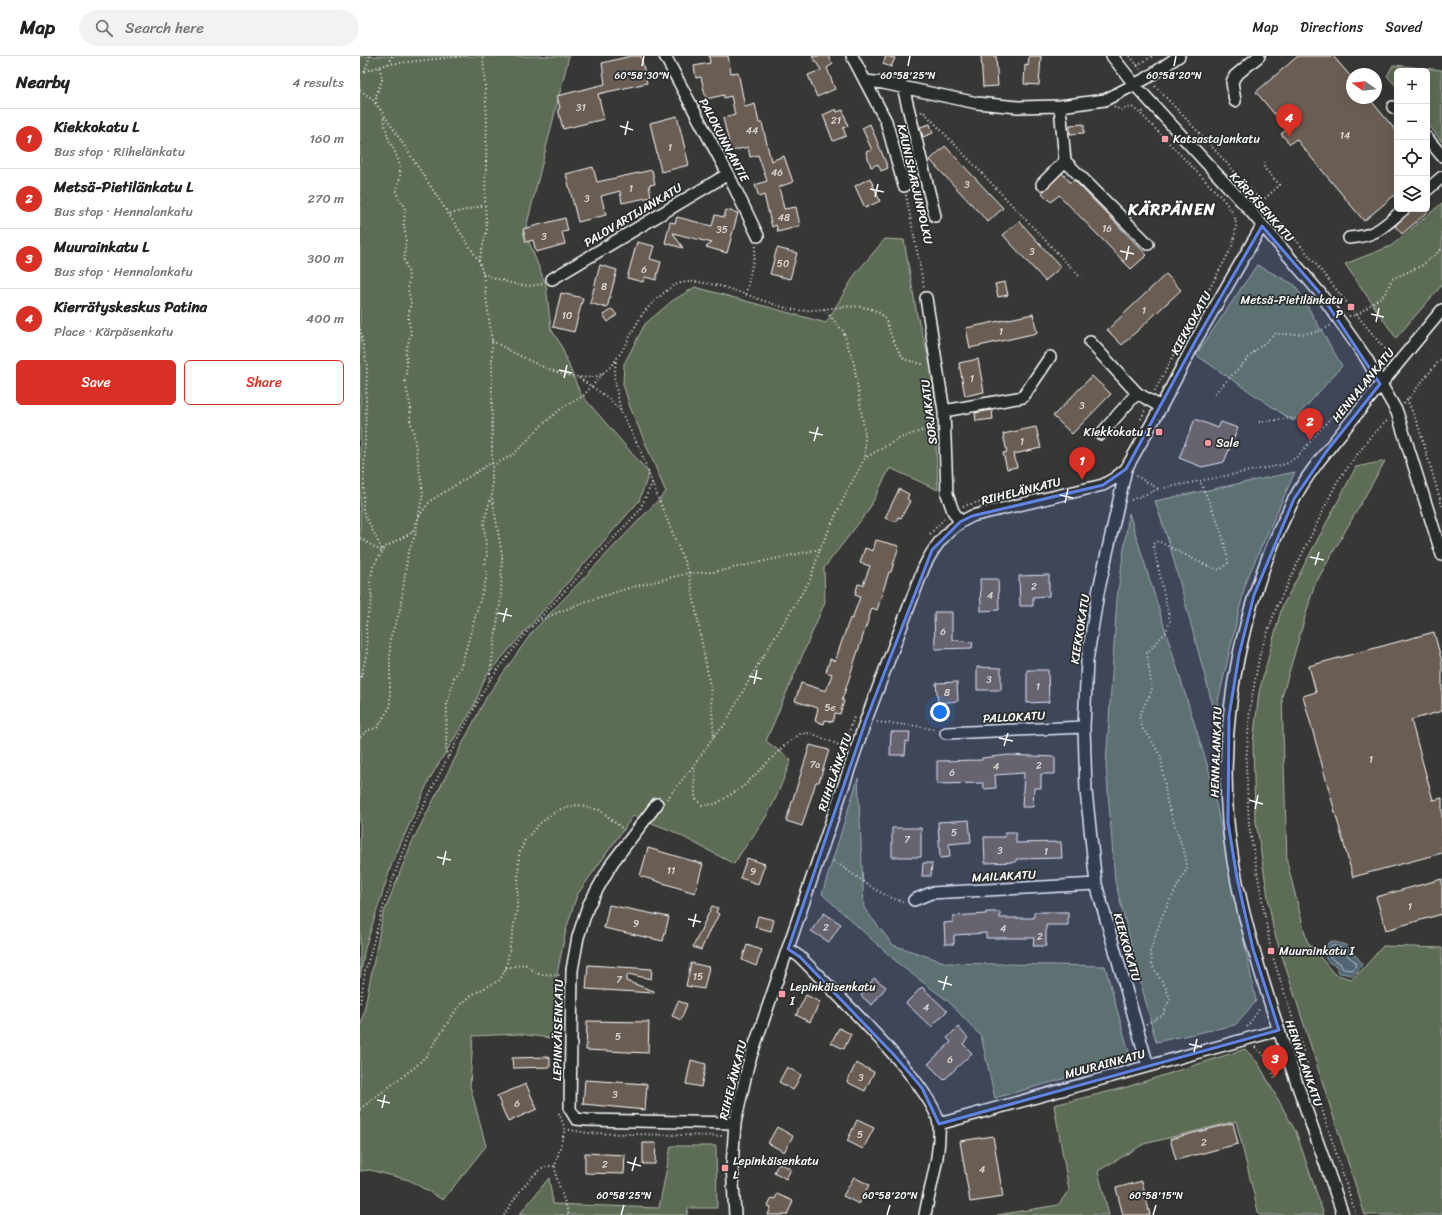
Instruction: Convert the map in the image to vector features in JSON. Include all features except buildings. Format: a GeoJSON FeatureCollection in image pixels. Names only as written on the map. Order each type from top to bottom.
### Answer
{"type":"FeatureCollection","features":[{"type":"Feature","properties":{"kind":"street","name":"PALOKUNNANTIE"},"geometry":{"type":"LineString","coordinates":[[665,56],[728,174],[758,236]]}},
{"type":"Feature","properties":{"kind":"street","name":"KAUNISHARJUNPOLKU"},"geometry":{"type":"LineString","coordinates":[[852,56],[886,121],[904,186]]}},
{"type":"Feature","properties":{"kind":"street","name":"KÄRPÄSENKATU"},"geometry":{"type":"LineString","coordinates":[[1112,56],[1134,84],[1262,226],[1320,293],[1339,318],[1397,412],[1442,555]]}},
{"type":"Feature","properties":{"kind":"street"},"geometry":{"type":"LineString","coordinates":[[866,81],[903,87],[977,103],[1018,108],[1060,106],[1105,100],[1147,78],[1179,56]]}},
{"type":"Feature","properties":{"kind":"street"},"geometry":{"type":"LineString","coordinates":[[1235,101],[1232,82],[1235,76],[1259,56]]}},
{"type":"Feature","properties":{"kind":"street"},"geometry":{"type":"LineString","coordinates":[[903,87],[934,216]]}},
{"type":"Feature","properties":{"kind":"street"},"geometry":{"type":"LineString","coordinates":[[1060,106],[1065,161],[1148,244]]}},
{"type":"Feature","properties":{"kind":"street"},"geometry":{"type":"LineString","coordinates":[[1429,140],[1442,156]]}},
{"type":"Feature","properties":{"kind":"street"},"geometry":{"type":"LineString","coordinates":[[1042,184],[1065,161]]}},
{"type":"Feature","properties":{"kind":"street","name":"PALOVARTIJANKATU"},"geometry":{"type":"LineString","coordinates":[[552,279],[728,174]]}},
{"type":"Feature","properties":{"kind":"street"},"geometry":{"type":"LineString","coordinates":[[1430,187],[1442,177]]}},
{"type":"Feature","properties":{"kind":"street"},"geometry":{"type":"LineString","coordinates":[[1349,238],[1364,237],[1377,232],[1400,212]]}},
{"type":"Feature","properties":{"kind":"street","name":"KIEKKOKATU"},"geometry":{"type":"LineString","coordinates":[[1148,1066],[1096,884],[1086,791],[1084,727],[1087,661],[1098,593],[1126,469],[1161,407],[1197,338],[1262,226]]}},
{"type":"Feature","properties":{"kind":"street","name":"SORJAKATU"},"geometry":{"type":"LineString","coordinates":[[926,298],[944,415],[947,494],[953,511],[960,522]]}},
{"type":"Feature","properties":{"kind":"street","name":"HENNALANKATU"},"geometry":{"type":"LineString","coordinates":[[1342,1215],[1278,1030],[1253,949],[1237,878],[1228,822],[1226,768],[1229,716],[1238,655],[1254,595],[1273,546],[1294,499],[1326,452],[1442,310]]}},
{"type":"Feature","properties":{"kind":"street"},"geometry":{"type":"LineString","coordinates":[[1090,342],[1137,393],[1161,407]]}},
{"type":"Feature","properties":{"kind":"street"},"geometry":{"type":"LineString","coordinates":[[944,415],[1023,397],[1050,357]]}},
{"type":"Feature","properties":{"kind":"street"},"geometry":{"type":"LineString","coordinates":[[1101,434],[1137,393]]}},
{"type":"Feature","properties":{"kind":"street","name":"RIIHELÄNKATU"},"geometry":{"type":"LineString","coordinates":[[734,1215],[729,1123],[866,720],[924,567],[932,550],[944,535],[960,522],[986,512],[1102,485],[1115,478],[1126,469]]}},
{"type":"Feature","properties":{"kind":"street","name":"PALLOKATU"},"geometry":{"type":"LineString","coordinates":[[946,733],[1084,727]]}},
{"type":"Feature","properties":{"kind":"street","name":"LEPINKÄISENKATU"},"geometry":{"type":"LineString","coordinates":[[662,802],[612,863],[588,906],[578,937],[572,970],[570,1109],[576,1118],[586,1120],[729,1123]]}},
{"type":"Feature","properties":{"kind":"street","name":"MAILAKATU"},"geometry":{"type":"LineString","coordinates":[[914,900],[931,893],[1096,884]]}},
{"type":"Feature","properties":{"kind":"street"},"geometry":{"type":"LineString","coordinates":[[788,949],[800,957],[895,1056],[922,1088],[932,1106],[939,1124],[936,1154],[925,1215]]}},
{"type":"Feature","properties":{"kind":"street","name":"MUURAINKATU"},"geometry":{"type":"LineString","coordinates":[[939,1124],[1148,1066],[1248,1033],[1278,1030]]}},
{"type":"Feature","properties":{"kind":"path"},"geometry":{"type":"LineString","coordinates":[[365,71],[370,56]]}},
{"type":"Feature","properties":{"kind":"path"},"geometry":{"type":"LineString","coordinates":[[388,64],[392,56]]}},
{"type":"Feature","properties":{"kind":"path"},"geometry":{"type":"LineString","coordinates":[[360,72],[388,64],[465,56]]}},
{"type":"Feature","properties":{"kind":"path"},"geometry":{"type":"LineString","coordinates":[[479,261],[487,230],[485,205],[487,118],[483,56]]}},
{"type":"Feature","properties":{"kind":"path"},"geometry":{"type":"LineString","coordinates":[[1130,56],[1147,78],[1262,201],[1297,241],[1387,352]]}},
{"type":"Feature","properties":{"kind":"path"},"geometry":{"type":"LineString","coordinates":[[1137,65],[1153,56]]}},
{"type":"Feature","properties":{"kind":"path"},"geometry":{"type":"LineString","coordinates":[[376,104],[376,96],[382,80],[380,67]]}},
{"type":"Feature","properties":{"kind":"path"},"geometry":{"type":"LineString","coordinates":[[360,90],[371,98],[383,113],[450,214],[479,261],[483,274],[492,341],[492,496],[502,555],[501,597],[489,681]]}},
{"type":"Feature","properties":{"kind":"path"},"geometry":{"type":"LineString","coordinates":[[1105,100],[1120,110],[1132,107],[1141,114]]}},
{"type":"Feature","properties":{"kind":"path"},"geometry":{"type":"LineString","coordinates":[[910,115],[923,111],[1081,278]]}},
{"type":"Feature","properties":{"kind":"path"},"geometry":{"type":"LineString","coordinates":[[360,737],[368,730],[377,728],[390,707],[390,638],[400,611],[408,552],[415,536],[424,493],[410,420],[411,408],[405,382],[407,364],[406,351],[411,333],[408,318],[411,302],[408,290],[409,272],[404,260],[406,240],[404,225],[405,206],[398,200],[397,196],[396,191],[400,180],[400,168],[394,149],[388,138],[383,113]]}},
{"type":"Feature","properties":{"kind":"path"},"geometry":{"type":"LineString","coordinates":[[1139,421],[1232,247],[1238,224],[1235,215],[1223,199],[1164,139]]}},
{"type":"Feature","properties":{"kind":"path"},"geometry":{"type":"LineString","coordinates":[[1262,201],[1280,185],[1264,168],[1265,162]]}},
{"type":"Feature","properties":{"kind":"path","name":"KAUNISHARJUNPOLKU"},"geometry":{"type":"LineString","coordinates":[[904,186],[926,298]]}},
{"type":"Feature","properties":{"kind":"path"},"geometry":{"type":"LineString","coordinates":[[450,214],[485,205]]}},
{"type":"Feature","properties":{"kind":"path"},"geometry":{"type":"LineString","coordinates":[[746,294],[758,236]]}},
{"type":"Feature","properties":{"kind":"path"},"geometry":{"type":"LineString","coordinates":[[1215,393],[1258,349],[1275,334],[1292,334],[1325,330],[1339,318],[1357,315],[1385,294],[1392,279],[1421,266],[1442,249]]}},
{"type":"Feature","properties":{"kind":"path"},"geometry":{"type":"LineString","coordinates":[[483,274],[518,284],[536,286],[552,279]]}},
{"type":"Feature","properties":{"kind":"path"},"geometry":{"type":"LineString","coordinates":[[360,681],[367,652],[366,624],[372,599],[370,583],[373,567],[385,548],[412,533],[415,528],[415,522],[430,501],[491,463],[496,464],[514,454],[542,425],[563,407],[582,396],[616,360],[644,312],[672,286],[686,281],[699,282],[746,294],[795,310],[866,307],[878,311],[887,321],[892,338],[904,359],[936,368]]}},
{"type":"Feature","properties":{"kind":"path"},"geometry":{"type":"LineString","coordinates":[[662,802],[694,766],[714,736],[724,726],[753,673],[810,580],[820,549],[848,489],[865,458],[865,434],[854,364],[843,331],[824,309]]}},
{"type":"Feature","properties":{"kind":"path"},"geometry":{"type":"LineString","coordinates":[[360,328],[367,366],[363,511],[383,552]]}},
{"type":"Feature","properties":{"kind":"path"},"geometry":{"type":"LineString","coordinates":[[492,341],[526,359],[562,373],[578,377],[594,377],[605,372]]}},
{"type":"Feature","properties":{"kind":"path"},"geometry":{"type":"LineString","coordinates":[[1356,1215],[1271,952],[1249,825],[1246,764],[1250,708],[1260,653],[1277,606],[1337,482],[1371,436],[1397,412],[1442,357]]}},
{"type":"Feature","properties":{"kind":"path"},"geometry":{"type":"LineString","coordinates":[[616,360],[614,377],[621,412]]}},
{"type":"Feature","properties":{"kind":"path"},"geometry":{"type":"LineString","coordinates":[[578,377],[607,397],[621,412],[640,449],[652,483],[689,573],[710,686],[714,736]]}},
{"type":"Feature","properties":{"kind":"path"},"geometry":{"type":"LineString","coordinates":[[1407,399],[1419,428],[1442,506]]}},
{"type":"Feature","properties":{"kind":"path"},"geometry":{"type":"LineString","coordinates":[[1119,500],[1128,501],[1159,489],[1286,464],[1299,455],[1338,408]]}},
{"type":"Feature","properties":{"kind":"path"},"geometry":{"type":"LineString","coordinates":[[865,458],[900,438],[924,430],[944,415]]}},
{"type":"Feature","properties":{"kind":"path"},"geometry":{"type":"LineString","coordinates":[[1259,422],[1293,418],[1318,431]]}},
{"type":"Feature","properties":{"kind":"path"},"geometry":{"type":"LineString","coordinates":[[1126,469],[1159,489]]}},
{"type":"Feature","properties":{"kind":"path"},"geometry":{"type":"LineString","coordinates":[[1138,1029],[1163,1015],[1170,999],[1166,988],[1153,967],[1150,952],[1154,935],[1162,916],[1187,868],[1186,858],[1167,802],[1161,757],[1143,730],[1139,716],[1152,690],[1147,653],[1166,632],[1170,622],[1153,544],[1158,541],[1205,565],[1220,570],[1228,563],[1227,550],[1214,512],[1200,481]]}},
{"type":"Feature","properties":{"kind":"path"},"geometry":{"type":"LineString","coordinates":[[360,1004],[365,972],[387,896],[408,837],[448,757],[489,681],[496,669],[537,621],[639,511],[652,483]]}},
{"type":"Feature","properties":{"kind":"path"},"geometry":{"type":"LineString","coordinates":[[928,537],[935,527],[953,511],[968,504],[1045,487]]}},
{"type":"Feature","properties":{"kind":"path"},"geometry":{"type":"LineString","coordinates":[[448,757],[446,751],[447,704],[454,678],[461,666],[487,576],[485,561],[487,557],[487,549],[484,522],[492,496]]}},
{"type":"Feature","properties":{"kind":"path"},"geometry":{"type":"LineString","coordinates":[[360,538],[383,552]]}},
{"type":"Feature","properties":{"kind":"path"},"geometry":{"type":"LineString","coordinates":[[537,621],[584,602],[621,590],[689,573],[715,572],[820,549]]}},
{"type":"Feature","properties":{"kind":"path"},"geometry":{"type":"LineString","coordinates":[[836,769],[854,716],[887,724],[917,726],[946,733]]}},
{"type":"Feature","properties":{"kind":"path"},"geometry":{"type":"LineString","coordinates":[[694,766],[696,798],[702,805],[716,804],[744,786],[784,746],[800,734],[810,733],[844,747]]}},
{"type":"Feature","properties":{"kind":"path"},"geometry":{"type":"LineString","coordinates":[[360,1108],[415,1067],[426,1056],[458,1007],[485,987],[500,980],[506,968],[517,909],[519,854],[525,840],[539,824],[558,810],[577,806],[600,810],[628,833]]}},
{"type":"Feature","properties":{"kind":"path"},"geometry":{"type":"LineString","coordinates":[[821,854],[846,868],[889,898],[902,902],[914,900]]}},
{"type":"Feature","properties":{"kind":"path"},"geometry":{"type":"LineString","coordinates":[[506,968],[525,964],[538,974],[565,975]]}},
{"type":"Feature","properties":{"kind":"path"},"geometry":{"type":"LineString","coordinates":[[1275,1078],[1266,1057],[1253,1046],[1248,1033],[1259,1008],[1286,999]]}},
{"type":"Feature","properties":{"kind":"path"},"geometry":{"type":"LineString","coordinates":[[723,1142],[722,1136],[729,1123]]}},
{"type":"Feature","properties":{"kind":"path"},"geometry":{"type":"LineString","coordinates":[[565,1129],[587,1133],[722,1136]]}},
{"type":"Feature","properties":{"kind":"path"},"geometry":{"type":"LineString","coordinates":[[504,1215],[513,1201],[536,1174],[544,1167],[555,1166],[556,1176],[569,1215]]}},
{"type":"Feature","properties":{"kind":"highlighted area"},"geometry":{"type":"Polygon","coordinates":[[[1262,226],[1320,293],[1380,384],[1326,452],[1294,499],[1254,595],[1239,655],[1229,716],[1228,822],[1237,878],[1253,949],[1279,1030],[939,1124],[922,1088],[895,1056],[800,957],[788,949],[866,720],[932,550],[960,522],[972,516],[1103,485],[1126,469],[1197,338],[1262,226]]]}},
{"type":"Feature","properties":{"kind":"green space"},"geometry":{"type":"Polygon","coordinates":[[[360,56],[569,56],[525,232],[546,285],[551,329],[560,343],[580,393],[649,473],[639,501],[486,676],[473,708],[430,778],[392,863],[365,948],[360,978],[360,56]]]}},
{"type":"Feature","properties":{"kind":"green space"},"geometry":{"type":"Polygon","coordinates":[[[1393,65],[1422,68],[1394,68],[1394,84],[1387,76],[1393,65]]]}},
{"type":"Feature","properties":{"kind":"green space"},"geometry":{"type":"Polygon","coordinates":[[[1430,69],[1442,70],[1442,142],[1430,127],[1430,69]]]}},
{"type":"Feature","properties":{"kind":"green space"},"geometry":{"type":"Polygon","coordinates":[[[1442,203],[1442,285],[1396,338],[1345,264],[1391,246],[1442,203]]]}},
{"type":"Feature","properties":{"kind":"green space"},"geometry":{"type":"Polygon","coordinates":[[[885,239],[904,240],[917,315],[933,373],[938,490],[890,468],[868,511],[824,568],[825,602],[766,741],[791,760],[768,813],[734,864],[670,830],[633,816],[577,895],[566,930],[556,979],[558,1039],[519,1034],[473,1036],[470,1086],[486,1146],[443,1200],[409,1180],[370,1170],[360,1171],[360,1031],[383,915],[412,842],[487,696],[533,631],[666,492],[630,407],[623,384],[624,364],[645,324],[672,301],[695,287],[826,323],[856,273],[885,239]]]}},
{"type":"Feature","properties":{"kind":"green space"},"geometry":{"type":"Polygon","coordinates":[[[1257,265],[1295,285],[1342,366],[1293,421],[1196,355],[1257,265]]]}},
{"type":"Feature","properties":{"kind":"green space"},"geometry":{"type":"Polygon","coordinates":[[[1385,461],[1314,586],[1282,697],[1287,862],[1307,941],[1334,974],[1351,979],[1361,971],[1383,946],[1442,948],[1442,1215],[1365,1215],[1273,928],[1255,816],[1253,743],[1259,692],[1282,607],[1356,467],[1385,461]]]}},
{"type":"Feature","properties":{"kind":"green space"},"geometry":{"type":"Polygon","coordinates":[[[1295,472],[1246,581],[1215,714],[1170,546],[1155,501],[1295,472]]]}},
{"type":"Feature","properties":{"kind":"green space"},"geometry":{"type":"Polygon","coordinates":[[[1129,513],[1210,774],[1256,1001],[1235,1025],[1156,1042],[1115,881],[1106,765],[1117,599],[1129,513]]]}},
{"type":"Feature","properties":{"kind":"green space"},"geometry":{"type":"Polygon","coordinates":[[[858,778],[864,908],[893,945],[947,963],[1105,966],[1131,1060],[995,1098],[981,1036],[948,1001],[900,965],[822,894],[858,778]]]}},
{"type":"Feature","properties":{"kind":"green space"},"geometry":{"type":"Polygon","coordinates":[[[1245,1049],[1258,1063],[1296,1132],[1324,1215],[1259,1215],[1236,1121],[1144,1144],[1098,1171],[1109,1215],[997,1215],[1058,1205],[1069,1190],[1054,1105],[1127,1087],[1245,1049]]]}},
{"type":"Feature","properties":{"kind":"green space"},"geometry":{"type":"Polygon","coordinates":[[[671,1146],[716,1146],[717,1208],[688,1208],[687,1215],[519,1215],[549,1178],[553,1204],[659,1208],[671,1146]]]}},
{"type":"Feature","properties":{"kind":"water"},"geometry":{"type":"Polygon","coordinates":[[[1332,941],[1346,945],[1359,959],[1362,964],[1358,971],[1352,975],[1340,973],[1337,971],[1337,966],[1330,963],[1325,958],[1326,947],[1328,943],[1332,941]]]}},
{"type":"Feature","properties":{"kind":"place","name":"Kierrätyskeskus Patina"},"geometry":{"type":"Point","coordinates":[1289,137]}},
{"type":"Feature","properties":{"kind":"place","name":"Katsastajankatu"},"geometry":{"type":"Point","coordinates":[1165,139]}},
{"type":"Feature","properties":{"kind":"place","name":"Metsä-Pietilänkatu P"},"geometry":{"type":"Point","coordinates":[1351,307]}},
{"type":"Feature","properties":{"kind":"place","name":"Kiekkokatu I"},"geometry":{"type":"Point","coordinates":[1159,432]}},
{"type":"Feature","properties":{"kind":"place","name":"Metsä-Pietilänkatu L"},"geometry":{"type":"Point","coordinates":[1310,441]}},
{"type":"Feature","properties":{"kind":"place","name":"Sale"},"geometry":{"type":"Point","coordinates":[1208,443]}},
{"type":"Feature","properties":{"kind":"place","name":"Kiekkokatu L"},"geometry":{"type":"Point","coordinates":[1082,480]}},
{"type":"Feature","properties":{"kind":"place","name":"Muurainkatu I"},"geometry":{"type":"Point","coordinates":[1271,951]}},
{"type":"Feature","properties":{"kind":"place","name":"Lepinkäisenkatu I"},"geometry":{"type":"Point","coordinates":[782,994]}},
{"type":"Feature","properties":{"kind":"place","name":"Muurainkatu L"},"geometry":{"type":"Point","coordinates":[1275,1078]}},
{"type":"Feature","properties":{"kind":"place","name":"Lepinkäisenkatu L"},"geometry":{"type":"Point","coordinates":[725,1168]}},
{"type":"Feature","properties":{"kind":"district","name":"KÄRPÄNEN"},"geometry":{"type":"Point","coordinates":[1172,209]}}]}
